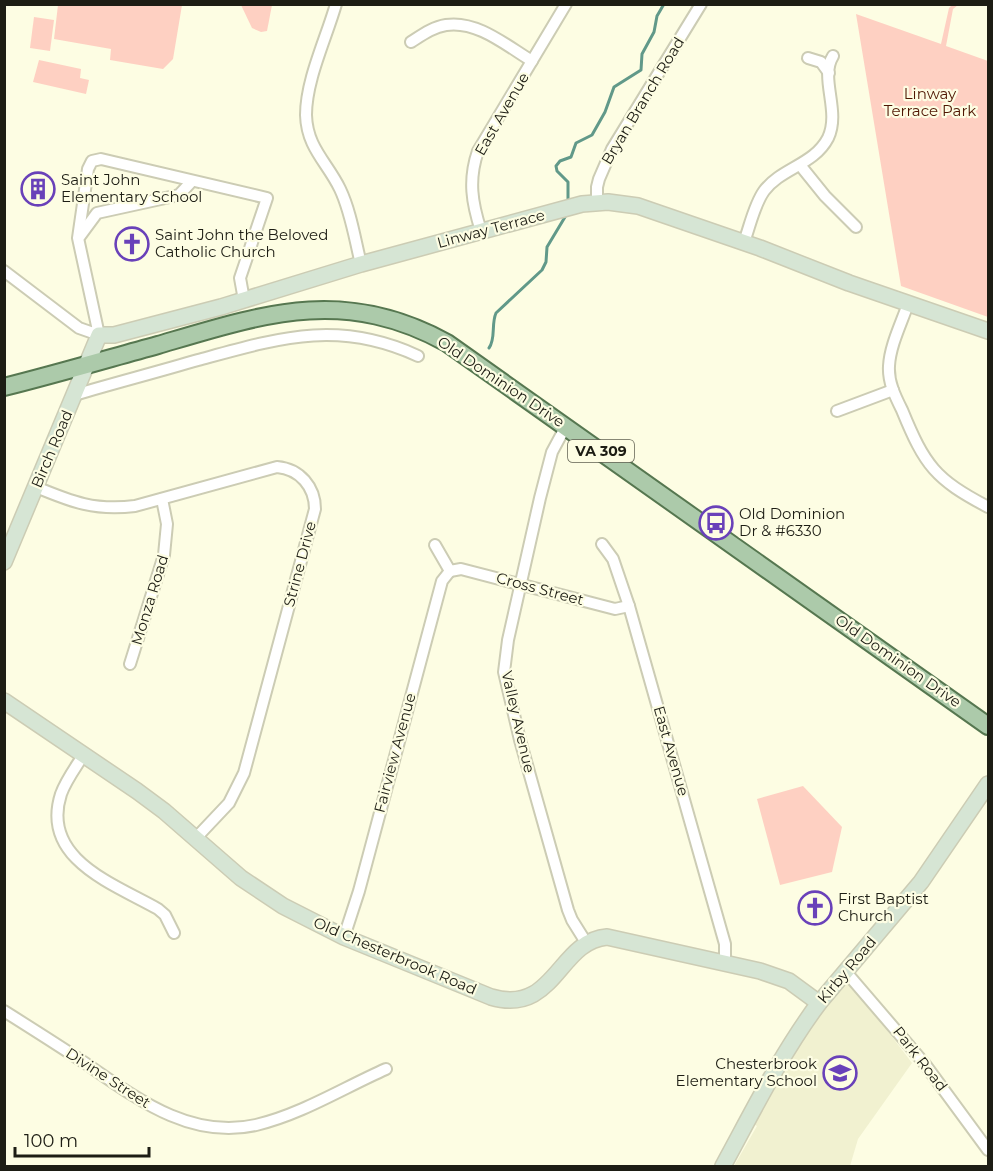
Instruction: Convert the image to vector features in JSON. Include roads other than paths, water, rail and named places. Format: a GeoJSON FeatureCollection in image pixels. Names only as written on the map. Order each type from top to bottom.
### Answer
{"type":"FeatureCollection","features":[{"type":"Feature","properties":{"kind":"main road","name":"Old Dominion Drive"},"geometry":{"type":"LineString","coordinates":[[4,387],[273,313],[312,309],[346,310],[390,318],[429,333],[447,343],[988,726]]}},
{"type":"Feature","properties":{"kind":"street"},"geometry":{"type":"LineString","coordinates":[[336,4],[310,86],[307,123],[314,148],[340,188],[345,201],[361,264]]}},
{"type":"Feature","properties":{"kind":"street","name":"East Avenue"},"geometry":{"type":"LineString","coordinates":[[481,231],[472,204],[471,190],[478,151],[566,4]]}},
{"type":"Feature","properties":{"kind":"street","name":"Bryan Branch Road"},"geometry":{"type":"LineString","coordinates":[[597,202],[599,178],[612,149],[701,4]]}},
{"type":"Feature","properties":{"kind":"street"},"geometry":{"type":"LineString","coordinates":[[411,42],[427,32],[444,26],[467,26],[494,38],[532,61]]}},
{"type":"Feature","properties":{"kind":"street"},"geometry":{"type":"LineString","coordinates":[[744,242],[759,199],[765,190],[772,182],[816,154],[823,146],[832,126],[828,67],[833,56]]}},
{"type":"Feature","properties":{"kind":"street"},"geometry":{"type":"LineString","coordinates":[[808,58],[821,62],[829,73]]}},
{"type":"Feature","properties":{"kind":"street"},"geometry":{"type":"LineString","coordinates":[[99,335],[78,238],[88,169],[93,160],[101,159],[267,198],[240,278],[244,300]]}},
{"type":"Feature","properties":{"kind":"street"},"geometry":{"type":"LineString","coordinates":[[800,165],[825,196],[856,228]]}},
{"type":"Feature","properties":{"kind":"street"},"geometry":{"type":"LineString","coordinates":[[78,238],[97,213],[179,195],[192,181]]}},
{"type":"Feature","properties":{"kind":"street","name":"Linway Terrace"},"geometry":{"type":"LineString","coordinates":[[99,335],[114,335],[244,300],[361,264],[597,202],[638,206],[988,331]]}},
{"type":"Feature","properties":{"kind":"street"},"geometry":{"type":"LineString","coordinates":[[4,271],[79,328],[99,335]]}},
{"type":"Feature","properties":{"kind":"street"},"geometry":{"type":"LineString","coordinates":[[908,304],[890,358],[890,379],[893,390],[916,444],[937,474],[961,492],[988,507]]}},
{"type":"Feature","properties":{"kind":"street"},"geometry":{"type":"LineString","coordinates":[[74,395],[243,348],[296,336],[318,334],[359,337],[381,342],[418,356]]}},
{"type":"Feature","properties":{"kind":"street","name":"Birch Road"},"geometry":{"type":"LineString","coordinates":[[5,560],[99,335]]}},
{"type":"Feature","properties":{"kind":"street"},"geometry":{"type":"LineString","coordinates":[[837,411],[893,390]]}},
{"type":"Feature","properties":{"kind":"street","name":"Valley Avenue"},"geometry":{"type":"LineString","coordinates":[[566,426],[552,452],[520,584],[504,661],[504,672],[520,740],[568,910],[587,944]]}},
{"type":"Feature","properties":{"kind":"street","name":"Strine Drive"},"geometry":{"type":"LineString","coordinates":[[36,487],[69,501],[100,508],[135,506],[277,467],[292,470],[301,476],[313,492],[315,500],[312,520],[244,773],[229,803],[195,839]]}},
{"type":"Feature","properties":{"kind":"street","name":"Monza Road"},"geometry":{"type":"LineString","coordinates":[[130,664],[164,555],[167,524],[162,499]]}},
{"type":"Feature","properties":{"kind":"street","name":"East Avenue"},"geometry":{"type":"LineString","coordinates":[[602,544],[613,559],[629,606],[725,944],[725,962]]}},
{"type":"Feature","properties":{"kind":"street"},"geometry":{"type":"LineString","coordinates":[[435,545],[450,572]]}},
{"type":"Feature","properties":{"kind":"street","name":"Cross Street"},"geometry":{"type":"LineString","coordinates":[[450,572],[461,569],[615,609],[629,606]]}},
{"type":"Feature","properties":{"kind":"street","name":"Fairview Avenue"},"geometry":{"type":"LineString","coordinates":[[344,937],[359,891],[442,581],[450,572]]}},
{"type":"Feature","properties":{"kind":"street","name":"Old Chesterbrook Road"},"geometry":{"type":"LineString","coordinates":[[4,701],[137,791],[217,860],[264,894],[312,922],[344,937],[504,1001],[516,1001],[537,992],[587,944]]}},
{"type":"Feature","properties":{"kind":"street"},"geometry":{"type":"LineString","coordinates":[[84,754],[67,782],[58,805],[59,829],[63,841],[84,867],[158,909],[171,923],[174,933]]}},
{"type":"Feature","properties":{"kind":"street","name":"Kirby Road"},"geometry":{"type":"LineString","coordinates":[[723,1167],[785,1052],[819,1003],[921,882],[988,784]]}},
{"type":"Feature","properties":{"kind":"street"},"geometry":{"type":"LineString","coordinates":[[587,944],[599,938],[614,937],[725,962],[789,981],[819,1003]]}},
{"type":"Feature","properties":{"kind":"street","name":"Park Road"},"geometry":{"type":"LineString","coordinates":[[846,972],[915,1052],[988,1150]]}},
{"type":"Feature","properties":{"kind":"street","name":"Divine Street"},"geometry":{"type":"LineString","coordinates":[[4,1011],[150,1105],[177,1119],[210,1127],[239,1128],[282,1117],[386,1069]]}},
{"type":"Feature","properties":{"kind":"waterway"},"geometry":{"type":"LineString","coordinates":[[568,200],[568,182],[557,171],[556,166],[560,161],[571,157],[576,143],[592,135],[605,112],[614,87],[641,70],[642,54],[654,32],[657,16],[664,4]]}},
{"type":"Feature","properties":{"kind":"waterway"},"geometry":{"type":"LineString","coordinates":[[489,348],[496,313],[542,270],[546,262],[547,247],[565,217]]}},
{"type":"Feature","properties":{"kind":"place","name":"Saint John Elementary School"},"geometry":{"type":"Point","coordinates":[38,189]}},
{"type":"Feature","properties":{"kind":"place","name":"Saint John the Beloved Catholic Church"},"geometry":{"type":"Point","coordinates":[132,244]}},
{"type":"Feature","properties":{"kind":"place","name":"Old Dominion Dr & #6330"},"geometry":{"type":"Point","coordinates":[716,523]}},
{"type":"Feature","properties":{"kind":"place","name":"First Baptist Church"},"geometry":{"type":"Point","coordinates":[815,908]}},
{"type":"Feature","properties":{"kind":"place","name":"Chesterbrook Elementary School"},"geometry":{"type":"Point","coordinates":[840,1073]}},
{"type":"Feature","properties":{"kind":"park label","name":"Linway Terrace Park"},"geometry":{"type":"Point","coordinates":[930,102]}}]}
